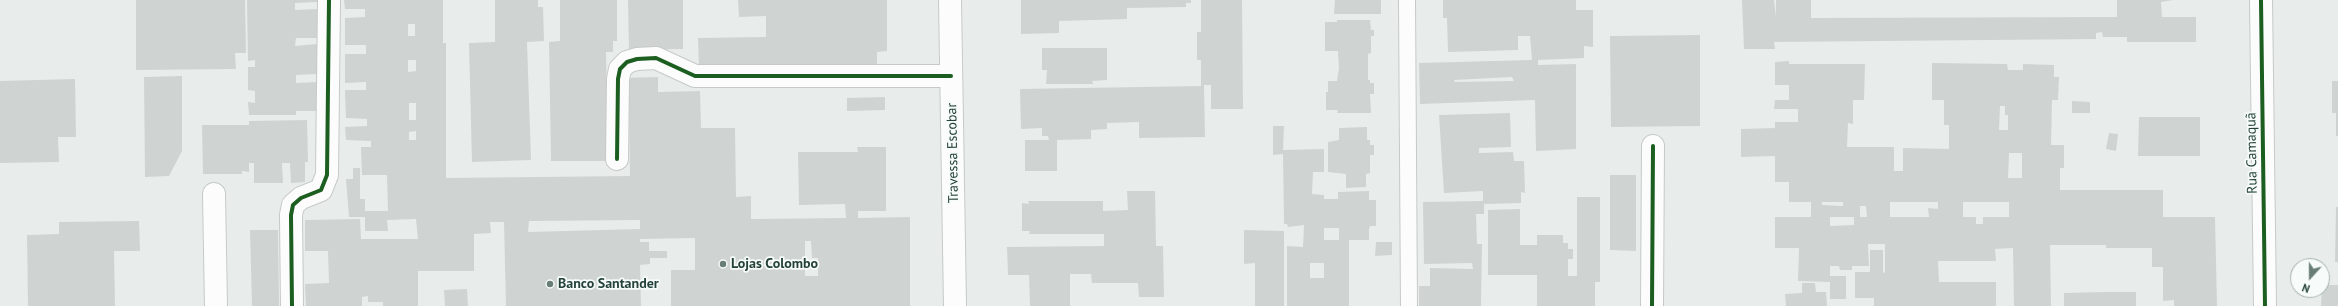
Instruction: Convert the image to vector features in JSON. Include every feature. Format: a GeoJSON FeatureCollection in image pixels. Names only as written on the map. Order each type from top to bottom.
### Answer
{"type":"FeatureCollection","features":[{"type":"Feature","properties":{"kind":"street"},"geometry":{"type":"LineString","coordinates":[[292,306],[291,215],[293,206],[301,198],[321,190],[327,175],[329,0]]}},
{"type":"Feature","properties":{"kind":"street","name":"Travessa Escobar"},"geometry":{"type":"LineString","coordinates":[[950,0],[955,306]]}},
{"type":"Feature","properties":{"kind":"street","name":"Rua Camaquã"},"geometry":{"type":"LineString","coordinates":[[2261,0],[2265,306]]}},
{"type":"Feature","properties":{"kind":"street"},"geometry":{"type":"LineString","coordinates":[[617,159],[618,79],[620,69],[627,62],[637,59],[656,58],[696,76],[952,76]]}},
{"type":"Feature","properties":{"kind":"street"},"geometry":{"type":"LineString","coordinates":[[1652,306],[1653,146]]}},
{"type":"Feature","properties":{"kind":"street"},"geometry":{"type":"LineString","coordinates":[[214,194],[216,306]]}},
{"type":"Feature","properties":{"kind":"lane"},"geometry":{"type":"LineString","coordinates":[[1407,0],[1409,306]]}},
{"type":"Feature","properties":{"kind":"building"},"geometry":{"type":"Polygon","coordinates":[[[136,0],[245,0],[246,53],[235,53],[236,69],[136,70],[136,0]]]}},
{"type":"Feature","properties":{"kind":"building"},"geometry":{"type":"Polygon","coordinates":[[[247,0],[317,0],[317,2],[295,3],[295,10],[317,9],[317,38],[296,38],[295,46],[317,44],[317,74],[296,75],[296,83],[318,82],[318,111],[296,111],[296,115],[249,115],[248,102],[255,103],[255,91],[248,90],[248,67],[255,67],[255,60],[248,61],[247,0]]]}},
{"type":"Feature","properties":{"kind":"building"},"geometry":{"type":"Polygon","coordinates":[[[344,0],[443,0],[443,43],[446,43],[446,178],[630,176],[629,110],[625,110],[624,78],[658,77],[658,92],[700,91],[701,128],[735,128],[736,197],[751,196],[751,219],[846,218],[845,204],[799,205],[798,152],[858,152],[857,147],[886,147],[886,211],[858,211],[858,218],[910,217],[910,306],[671,306],[671,270],[695,270],[695,238],[640,239],[640,242],[649,242],[649,251],[667,251],[667,258],[650,258],[650,264],[640,265],[641,306],[506,306],[504,222],[490,222],[491,233],[474,234],[474,271],[418,271],[418,306],[383,306],[383,302],[368,302],[368,296],[362,297],[362,306],[306,306],[305,284],[329,283],[328,251],[305,251],[305,220],[360,219],[361,239],[418,239],[416,219],[387,220],[388,231],[365,231],[365,217],[349,217],[346,179],[353,179],[353,168],[360,168],[360,199],[365,199],[365,211],[388,211],[387,175],[362,175],[361,147],[371,147],[371,141],[346,140],[345,127],[367,126],[367,119],[346,118],[345,90],[366,90],[366,82],[345,83],[345,54],[366,54],[366,45],[345,45],[345,18],[365,17],[365,9],[345,9],[344,0]],[[408,24],[408,36],[415,36],[415,24],[408,24]],[[408,60],[408,72],[416,71],[416,60],[408,60]],[[409,103],[409,120],[416,120],[416,103],[409,103]],[[416,131],[409,132],[409,140],[416,140],[416,131]],[[640,220],[529,221],[528,232],[640,229],[640,220]],[[805,241],[805,276],[818,276],[818,258],[812,258],[811,241],[805,241]]]}},
{"type":"Feature","properties":{"kind":"building"},"geometry":{"type":"Polygon","coordinates":[[[495,0],[538,0],[538,7],[543,7],[544,41],[527,42],[531,160],[472,162],[469,43],[495,42],[495,0]]]}},
{"type":"Feature","properties":{"kind":"building"},"geometry":{"type":"Polygon","coordinates":[[[560,0],[617,0],[617,41],[613,41],[613,52],[606,52],[608,161],[551,161],[549,42],[560,41],[560,0]]]}},
{"type":"Feature","properties":{"kind":"building"},"geometry":{"type":"Polygon","coordinates":[[[628,0],[683,0],[683,49],[629,50],[628,0]]]}},
{"type":"Feature","properties":{"kind":"building"},"geometry":{"type":"Polygon","coordinates":[[[738,0],[887,0],[887,51],[877,52],[877,64],[699,68],[698,38],[766,37],[766,16],[739,17],[738,0]]]}},
{"type":"Feature","properties":{"kind":"building"},"geometry":{"type":"Polygon","coordinates":[[[1021,0],[1191,0],[1191,3],[1186,3],[1186,7],[1127,8],[1127,19],[1059,21],[1059,33],[1021,34],[1021,0]]]}},
{"type":"Feature","properties":{"kind":"building"},"geometry":{"type":"Polygon","coordinates":[[[1201,0],[1242,0],[1243,109],[1211,109],[1211,85],[1204,85],[1205,137],[1139,138],[1139,122],[1107,123],[1107,129],[1091,130],[1091,139],[1057,140],[1057,171],[1025,171],[1025,140],[1049,140],[1048,136],[1042,136],[1042,128],[1021,129],[1020,89],[1201,86],[1201,60],[1197,60],[1197,32],[1201,32],[1201,0]]]}},
{"type":"Feature","properties":{"kind":"building"},"geometry":{"type":"Polygon","coordinates":[[[1335,0],[1381,0],[1381,14],[1334,14],[1335,0]]]}},
{"type":"Feature","properties":{"kind":"building"},"geometry":{"type":"Polygon","coordinates":[[[1443,0],[1576,0],[1576,10],[1593,10],[1593,47],[1584,46],[1584,58],[1538,60],[1538,65],[1576,64],[1576,149],[1536,151],[1535,100],[1420,104],[1419,63],[1532,60],[1530,36],[1518,36],[1518,50],[1448,52],[1447,18],[1443,18],[1443,0]],[[1512,77],[1454,80],[1455,82],[1514,81],[1512,77]]]}},
{"type":"Feature","properties":{"kind":"building"},"geometry":{"type":"Polygon","coordinates":[[[1742,0],[1774,0],[1776,17],[1776,0],[1811,0],[1811,18],[2117,17],[2117,0],[2173,0],[2161,2],[2162,17],[2196,17],[2196,42],[2127,42],[2127,37],[2103,37],[2102,32],[2096,33],[2096,39],[1774,42],[1775,49],[1744,49],[1742,0]]]}},
{"type":"Feature","properties":{"kind":"building"},"geometry":{"type":"Polygon","coordinates":[[[1337,20],[1370,20],[1371,30],[1374,30],[1374,36],[1371,36],[1371,53],[1368,54],[1368,80],[1370,80],[1370,83],[1374,83],[1374,94],[1370,94],[1371,113],[1337,113],[1338,110],[1326,110],[1326,92],[1328,92],[1328,81],[1337,81],[1339,68],[1338,51],[1325,51],[1325,22],[1337,22],[1337,20]]]}},
{"type":"Feature","properties":{"kind":"building"},"geometry":{"type":"Polygon","coordinates":[[[1700,35],[1700,126],[1611,127],[1610,36],[1700,35]]]}},
{"type":"Feature","properties":{"kind":"building"},"geometry":{"type":"Polygon","coordinates":[[[1042,48],[1107,48],[1107,80],[1092,81],[1093,84],[1046,84],[1047,70],[1042,70],[1042,48]]]}},
{"type":"Feature","properties":{"kind":"building"},"geometry":{"type":"Polygon","coordinates":[[[1789,61],[1789,64],[1865,64],[1864,100],[1853,100],[1853,124],[1848,123],[1847,147],[1894,147],[1894,171],[1903,171],[1903,148],[1949,149],[1949,125],[1944,125],[1944,100],[1932,100],[1932,63],[2007,64],[2008,70],[2023,70],[2023,64],[2054,65],[2054,77],[2059,77],[2058,100],[2052,100],[2051,145],[2064,145],[2064,168],[2060,168],[2060,190],[2163,190],[2163,217],[2215,217],[2217,306],[2174,306],[2174,300],[2163,301],[2163,267],[2152,267],[2152,248],[2106,248],[2106,245],[2050,245],[2051,306],[2014,306],[2013,248],[1995,249],[1996,261],[1938,261],[1939,282],[1996,282],[1996,306],[1874,306],[1874,298],[1855,298],[1855,272],[1870,272],[1870,250],[1883,250],[1883,273],[1885,272],[1885,244],[1868,244],[1869,266],[1852,266],[1852,270],[1840,270],[1839,266],[1830,266],[1830,276],[1846,276],[1846,299],[1830,299],[1830,282],[1798,281],[1799,248],[1775,248],[1775,217],[1811,217],[1811,202],[1789,202],[1789,182],[1775,182],[1775,156],[1741,157],[1741,129],[1775,128],[1775,122],[1798,122],[1798,109],[1774,109],[1775,100],[1789,100],[1789,85],[1775,85],[1775,62],[1789,61]],[[2000,106],[1999,130],[2008,130],[2008,115],[2005,115],[2005,106],[2000,106]],[[2009,153],[2008,178],[2022,178],[2022,153],[2009,153]],[[1822,202],[1822,205],[1843,206],[1843,202],[1822,202]],[[1890,202],[1890,217],[1929,217],[1928,208],[1938,209],[1938,202],[1890,202]],[[1963,202],[1963,217],[1976,217],[1976,224],[1983,224],[1983,217],[2009,217],[2009,202],[1963,202]],[[1860,206],[1860,217],[1867,217],[1866,206],[1860,206]],[[1830,217],[1830,226],[1854,225],[1854,217],[1830,217]]]}},
{"type":"Feature","properties":{"kind":"building"},"geometry":{"type":"Polygon","coordinates":[[[182,76],[182,151],[169,176],[145,177],[144,77],[182,76]]]}},
{"type":"Feature","properties":{"kind":"building"},"geometry":{"type":"Polygon","coordinates":[[[75,79],[76,137],[58,137],[59,162],[0,163],[0,81],[75,79]]]}},
{"type":"Feature","properties":{"kind":"building"},"geometry":{"type":"Polygon","coordinates":[[[2332,81],[2338,81],[2338,136],[2336,136],[2336,113],[2332,113],[2332,81]]]}},
{"type":"Feature","properties":{"kind":"building"},"geometry":{"type":"Polygon","coordinates":[[[885,97],[885,110],[847,111],[847,98],[885,97]]]}},
{"type":"Feature","properties":{"kind":"building"},"geometry":{"type":"Polygon","coordinates":[[[2072,101],[2090,102],[2090,113],[2072,113],[2072,101]]]}},
{"type":"Feature","properties":{"kind":"building"},"geometry":{"type":"Polygon","coordinates":[[[1510,113],[1511,147],[1479,148],[1479,153],[1513,152],[1514,161],[1524,161],[1525,193],[1521,192],[1521,203],[1484,204],[1484,214],[1476,214],[1477,244],[1482,244],[1481,306],[1419,306],[1419,286],[1430,286],[1430,268],[1473,269],[1472,263],[1424,264],[1423,202],[1483,201],[1483,191],[1444,193],[1439,115],[1510,113]]]}},
{"type":"Feature","properties":{"kind":"building"},"geometry":{"type":"Polygon","coordinates":[[[2139,117],[2200,117],[2200,156],[2138,156],[2139,117]]]}},
{"type":"Feature","properties":{"kind":"building"},"geometry":{"type":"Polygon","coordinates":[[[307,120],[308,162],[305,162],[305,182],[291,183],[290,163],[282,163],[283,183],[254,183],[254,163],[249,163],[249,172],[242,171],[242,174],[203,174],[202,125],[249,125],[249,121],[307,120]]]}},
{"type":"Feature","properties":{"kind":"building"},"geometry":{"type":"Polygon","coordinates":[[[1273,126],[1284,126],[1283,150],[1324,149],[1324,172],[1313,172],[1312,194],[1324,195],[1324,199],[1338,199],[1338,192],[1369,191],[1369,200],[1376,200],[1376,226],[1370,226],[1369,240],[1349,240],[1349,306],[1287,306],[1287,246],[1303,247],[1304,225],[1288,227],[1287,224],[1284,224],[1283,154],[1273,155],[1273,126]],[[1324,228],[1324,240],[1339,240],[1339,228],[1324,228]],[[1310,263],[1310,278],[1324,278],[1324,263],[1310,263]]]}},
{"type":"Feature","properties":{"kind":"building"},"geometry":{"type":"Polygon","coordinates":[[[1367,127],[1367,140],[1370,140],[1370,145],[1374,145],[1374,155],[1370,155],[1370,173],[1366,174],[1366,187],[1346,188],[1346,174],[1328,172],[1328,142],[1339,140],[1339,128],[1367,127]]]}},
{"type":"Feature","properties":{"kind":"building"},"geometry":{"type":"Polygon","coordinates":[[[2109,133],[2118,134],[2116,151],[2106,149],[2109,133]]]}},
{"type":"Feature","properties":{"kind":"building"},"geometry":{"type":"Polygon","coordinates":[[[1610,175],[1636,175],[1636,251],[1610,250],[1610,175]]]}},
{"type":"Feature","properties":{"kind":"building"},"geometry":{"type":"Polygon","coordinates":[[[1127,191],[1155,191],[1156,246],[1163,246],[1164,297],[1139,297],[1138,283],[1092,283],[1091,274],[1070,274],[1070,306],[1030,306],[1029,275],[1008,275],[1007,247],[1104,246],[1104,234],[1029,234],[1030,231],[1022,231],[1022,203],[1029,204],[1028,201],[1103,201],[1103,211],[1128,210],[1127,191]]]}},
{"type":"Feature","properties":{"kind":"building"},"geometry":{"type":"Polygon","coordinates":[[[1577,197],[1600,197],[1600,282],[1595,282],[1595,306],[1537,306],[1537,275],[1488,275],[1488,210],[1520,209],[1520,245],[1537,245],[1537,235],[1563,235],[1563,243],[1568,243],[1568,249],[1573,249],[1573,259],[1568,259],[1568,276],[1577,276],[1577,197]]]}},
{"type":"Feature","properties":{"kind":"building"},"geometry":{"type":"Polygon","coordinates":[[[2336,207],[2338,207],[2338,262],[2335,262],[2336,207]]]}},
{"type":"Feature","properties":{"kind":"building"},"geometry":{"type":"Polygon","coordinates":[[[139,221],[140,251],[114,251],[115,306],[28,306],[27,235],[59,234],[59,222],[139,221]]]}},
{"type":"Feature","properties":{"kind":"building"},"geometry":{"type":"Polygon","coordinates":[[[250,230],[278,230],[279,306],[252,306],[250,230]]]}},
{"type":"Feature","properties":{"kind":"building"},"geometry":{"type":"Polygon","coordinates":[[[1244,230],[1284,231],[1284,306],[1255,306],[1255,263],[1244,264],[1244,230]]]}},
{"type":"Feature","properties":{"kind":"building"},"geometry":{"type":"Polygon","coordinates":[[[1376,242],[1392,242],[1392,255],[1375,256],[1376,242]]]}},
{"type":"Feature","properties":{"kind":"building"},"geometry":{"type":"Polygon","coordinates":[[[1802,283],[1815,283],[1816,292],[1826,292],[1827,306],[1786,306],[1785,294],[1802,293],[1802,283]]]}},
{"type":"Feature","properties":{"kind":"building"},"geometry":{"type":"Polygon","coordinates":[[[2330,285],[2338,285],[2338,306],[2321,306],[2321,298],[2330,298],[2330,285]]]}},
{"type":"Feature","properties":{"kind":"building"},"geometry":{"type":"Polygon","coordinates":[[[467,289],[468,306],[445,306],[444,290],[467,289]]]}},
{"type":"Feature","properties":{"kind":"building"},"geometry":{"type":"Polygon","coordinates":[[[2136,292],[2136,306],[2064,306],[2064,293],[2136,292]]]}},
{"type":"Feature","properties":{"kind":"cycle path"},"geometry":{"type":"LineString","coordinates":[[292,306],[291,215],[293,205],[301,198],[321,190],[327,175],[329,0]]}},
{"type":"Feature","properties":{"kind":"cycle path"},"geometry":{"type":"LineString","coordinates":[[2261,0],[2265,306]]}},
{"type":"Feature","properties":{"kind":"cycle path"},"geometry":{"type":"LineString","coordinates":[[617,159],[618,79],[620,69],[627,62],[637,59],[656,58],[695,76],[951,76]]}},
{"type":"Feature","properties":{"kind":"cycle path"},"geometry":{"type":"LineString","coordinates":[[1652,306],[1653,146]]}},
{"type":"Feature","properties":{"kind":"place","name":"Lojas Colombo"},"geometry":{"type":"Point","coordinates":[723,264]}},
{"type":"Feature","properties":{"kind":"place","name":"Banco Santander"},"geometry":{"type":"Point","coordinates":[550,284]}}]}
